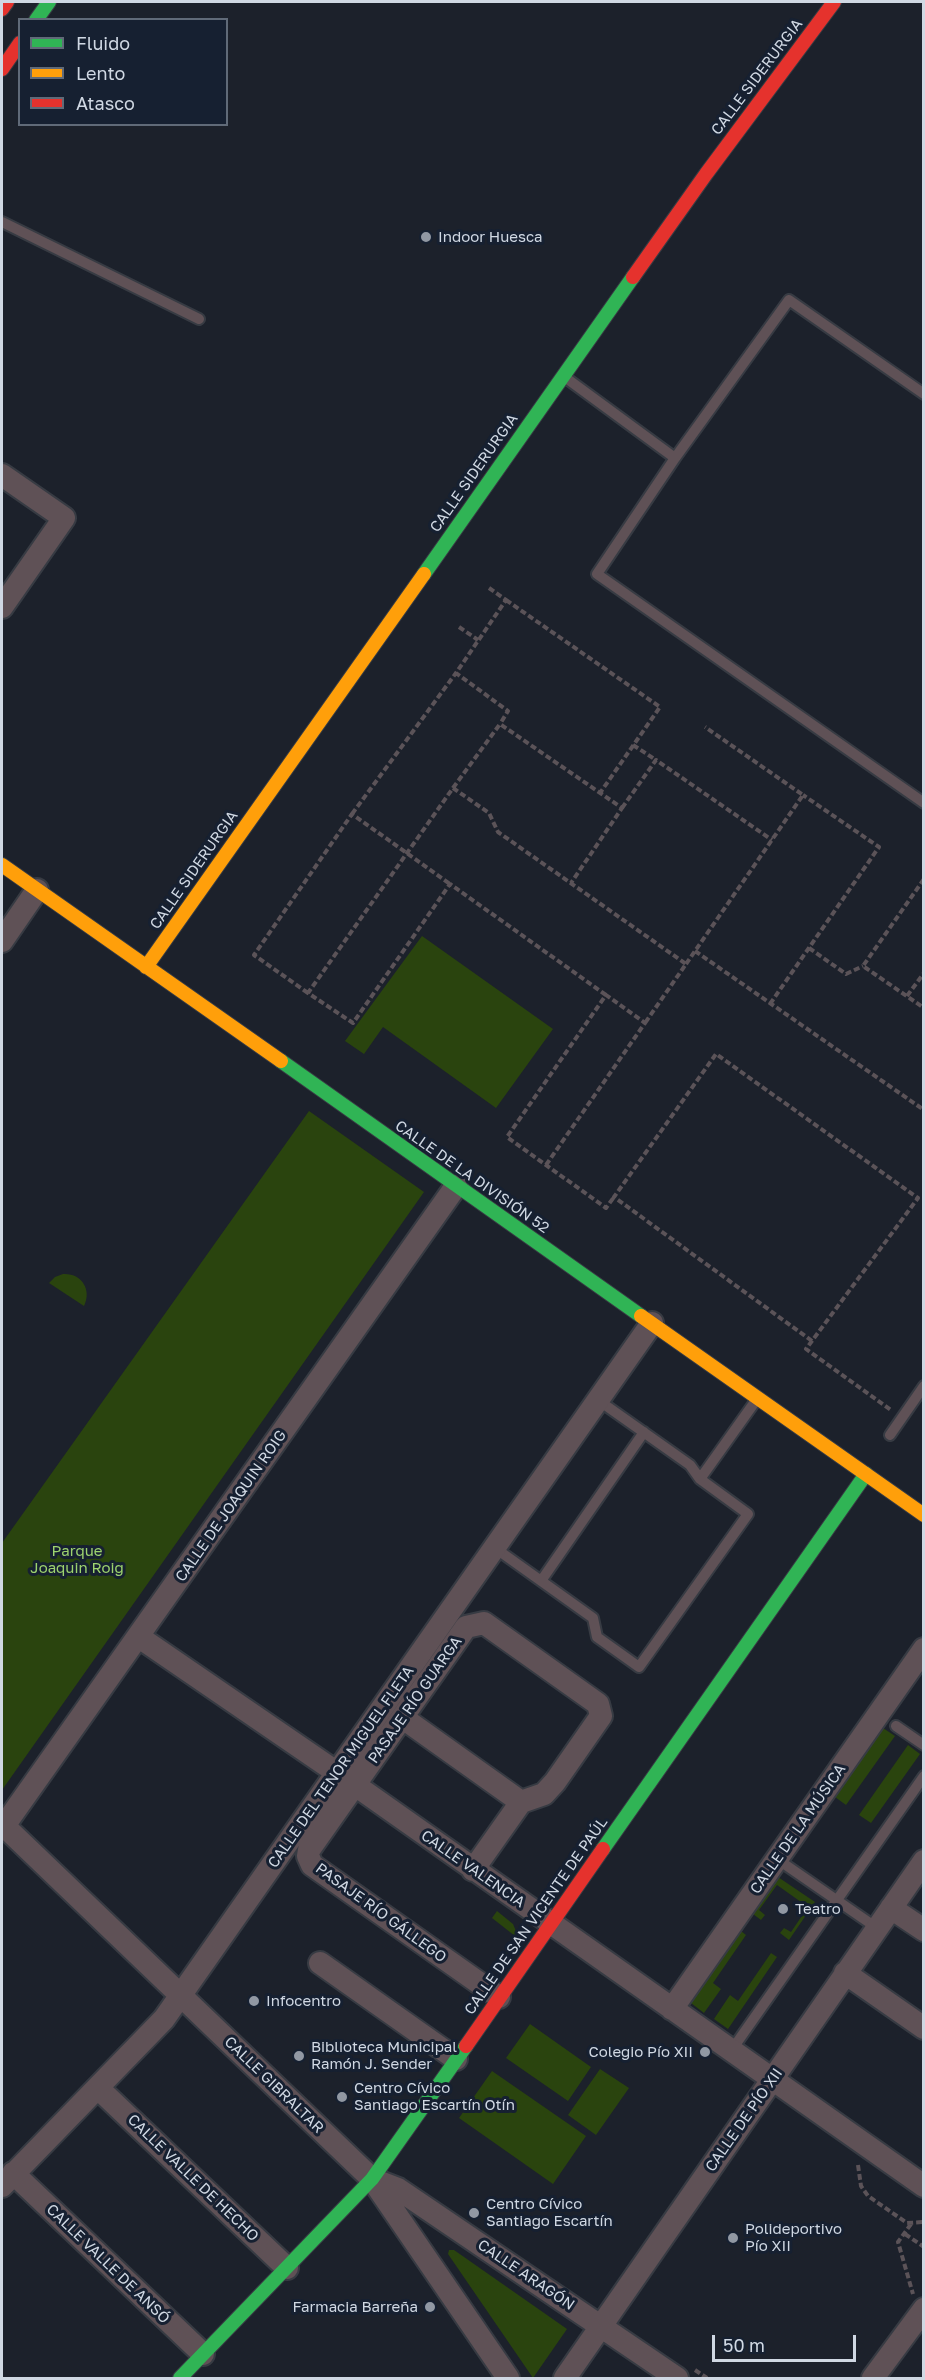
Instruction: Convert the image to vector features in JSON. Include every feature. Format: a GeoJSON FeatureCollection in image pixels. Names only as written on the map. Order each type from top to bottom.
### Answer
{"type":"FeatureCollection","features":[{"type":"Feature","properties":{"kind":"street"},"geometry":{"type":"LineString","coordinates":[[2,9],[7,2]]}},
{"type":"Feature","properties":{"kind":"street"},"geometry":{"type":"LineString","coordinates":[[37,18],[49,2]]}},
{"type":"Feature","properties":{"kind":"street","name":"CALLE SIDERURGIA"},"geometry":{"type":"LineString","coordinates":[[146,967],[706,174],[834,2]]}},
{"type":"Feature","properties":{"kind":"street"},"geometry":{"type":"LineString","coordinates":[[2,69],[18,46]]}},
{"type":"Feature","properties":{"kind":"street"},"geometry":{"type":"LineString","coordinates":[[2,475],[64,518],[2,607]]}},
{"type":"Feature","properties":{"kind":"street","name":"CALLE DE LA DIVISIÓN 52"},"geometry":{"type":"LineString","coordinates":[[2,865],[924,1515]]}},
{"type":"Feature","properties":{"kind":"street"},"geometry":{"type":"LineString","coordinates":[[2,941],[37,890]]}},
{"type":"Feature","properties":{"kind":"street","name":"CALLE DE JOAQUIN ROIG"},"geometry":{"type":"LineString","coordinates":[[3,1825],[456,1186]]}},
{"type":"Feature","properties":{"kind":"street","name":"CALLE DEL TENOR MIGUEL FLETA"},"geometry":{"type":"LineString","coordinates":[[8,2180],[164,2019],[346,1779],[495,1548],[652,1323]]}},
{"type":"Feature","properties":{"kind":"street","name":"CALLE DE SAN VICENTE DE PAÚL"},"geometry":{"type":"LineString","coordinates":[[180,2379],[372,2179],[866,1474]]}},
{"type":"Feature","properties":{"kind":"street","name":"PASAJE RÍO GUARGA"},"geometry":{"type":"LineString","coordinates":[[346,1779],[403,1718],[466,1627],[484,1623],[598,1704],[600,1716],[555,1782],[544,1794],[522,1802],[473,1870]]}},
{"type":"Feature","properties":{"kind":"street","name":"CALLE VALENCIA"},"geometry":{"type":"LineString","coordinates":[[139,1636],[924,2186]]}},
{"type":"Feature","properties":{"kind":"street","name":"CALLE DE LA MÚSICA"},"geometry":{"type":"LineString","coordinates":[[672,2010],[924,1649]]}},
{"type":"Feature","properties":{"kind":"street"},"geometry":{"type":"LineString","coordinates":[[403,1718],[522,1802]]}},
{"type":"Feature","properties":{"kind":"street","name":"PASAJE RÍO GÁLLEGO"},"geometry":{"type":"LineString","coordinates":[[346,1779],[309,1850],[309,1860],[499,1997]]}},
{"type":"Feature","properties":{"kind":"street","name":"CALLE GIBRALTAR"},"geometry":{"type":"LineString","coordinates":[[3,1825],[372,2179],[508,2379]]}},
{"type":"Feature","properties":{"kind":"street","name":"CALLE DE PÍO XII"},"geometry":{"type":"LineString","coordinates":[[565,2379],[924,1861]]}},
{"type":"Feature","properties":{"kind":"street"},"geometry":{"type":"LineString","coordinates":[[891,1908],[924,1930]]}},
{"type":"Feature","properties":{"kind":"street"},"geometry":{"type":"LineString","coordinates":[[320,1963],[456,2059]]}},
{"type":"Feature","properties":{"kind":"street"},"geometry":{"type":"LineString","coordinates":[[845,1974],[924,2028]]}},
{"type":"Feature","properties":{"kind":"street","name":"CALLE VALLE DE HECHO"},"geometry":{"type":"LineString","coordinates":[[98,2088],[287,2268]]}},
{"type":"Feature","properties":{"kind":"street","name":"CALLE ARAGÓN"},"geometry":{"type":"LineString","coordinates":[[372,2179],[398,2189],[677,2379]]}},
{"type":"Feature","properties":{"kind":"street","name":"CALLE VALLE DE ANSÓ"},"geometry":{"type":"LineString","coordinates":[[8,2180],[203,2354]]}},
{"type":"Feature","properties":{"kind":"street"},"geometry":{"type":"LineString","coordinates":[[426,2258],[422,2245],[426,2233],[438,2223],[450,2224]]}},
{"type":"Feature","properties":{"kind":"street"},"geometry":{"type":"LineString","coordinates":[[873,2379],[919,2304]]}},
{"type":"Feature","properties":{"kind":"lane"},"geometry":{"type":"LineString","coordinates":[[2,222],[199,319]]}},
{"type":"Feature","properties":{"kind":"lane"},"geometry":{"type":"LineString","coordinates":[[924,394],[789,300],[675,458],[597,574],[924,803]]}},
{"type":"Feature","properties":{"kind":"lane"},"geometry":{"type":"LineString","coordinates":[[563,376],[675,458]]}},
{"type":"Feature","properties":{"kind":"lane"},"geometry":{"type":"LineString","coordinates":[[890,1435],[924,1386]]}},
{"type":"Feature","properties":{"kind":"lane"},"geometry":{"type":"LineString","coordinates":[[700,1479],[758,1398]]}},
{"type":"Feature","properties":{"kind":"lane"},"geometry":{"type":"LineString","coordinates":[[495,1548],[593,1618],[597,1637],[639,1668],[748,1514],[700,1479],[690,1465],[598,1400]]}},
{"type":"Feature","properties":{"kind":"lane"},"geometry":{"type":"LineString","coordinates":[[541,1581],[644,1432]]}},
{"type":"Feature","properties":{"kind":"lane"},"geometry":{"type":"LineString","coordinates":[[896,1726],[924,1745]]}},
{"type":"Feature","properties":{"kind":"lane"},"geometry":{"type":"LineString","coordinates":[[731,2051],[924,1776]]}},
{"type":"Feature","properties":{"kind":"lane"},"geometry":{"type":"LineString","coordinates":[[777,1859],[877,1928]]}},
{"type":"Feature","properties":{"kind":"path"},"geometry":{"type":"LineString","coordinates":[[489,588],[660,707],[600,793]]}},
{"type":"Feature","properties":{"kind":"path"},"geometry":{"type":"LineString","coordinates":[[450,884],[353,1023],[254,955],[506,600]]}},
{"type":"Feature","properties":{"kind":"path"},"geometry":{"type":"LineString","coordinates":[[459,627],[478,640]]}},
{"type":"Feature","properties":{"kind":"path"},"geometry":{"type":"LineString","coordinates":[[308,993],[508,711],[456,673]]}},
{"type":"Feature","properties":{"kind":"path"},"geometry":{"type":"LineString","coordinates":[[500,724],[622,808]]}},
{"type":"Feature","properties":{"kind":"path"},"geometry":{"type":"LineString","coordinates":[[705,727],[879,847],[770,1004]]}},
{"type":"Feature","properties":{"kind":"path"},"geometry":{"type":"LineString","coordinates":[[633,745],[772,840]]}},
{"type":"Feature","properties":{"kind":"path"},"geometry":{"type":"LineString","coordinates":[[571,883],[656,760]]}},
{"type":"Feature","properties":{"kind":"path"},"geometry":{"type":"LineString","coordinates":[[453,788],[489,813],[498,832],[686,964]]}},
{"type":"Feature","properties":{"kind":"path"},"geometry":{"type":"LineString","coordinates":[[546,1165],[803,795]]}},
{"type":"Feature","properties":{"kind":"path"},"geometry":{"type":"LineString","coordinates":[[352,814],[645,1023]]}},
{"type":"Feature","properties":{"kind":"path"},"geometry":{"type":"LineString","coordinates":[[809,948],[846,974],[863,966],[924,879]]}},
{"type":"Feature","properties":{"kind":"path"},"geometry":{"type":"LineString","coordinates":[[695,951],[924,1110]]}},
{"type":"Feature","properties":{"kind":"path"},"geometry":{"type":"LineString","coordinates":[[863,966],[924,1008]]}},
{"type":"Feature","properties":{"kind":"path"},"geometry":{"type":"LineString","coordinates":[[907,996],[924,973]]}},
{"type":"Feature","properties":{"kind":"path"},"geometry":{"type":"LineString","coordinates":[[606,995],[507,1137],[606,1208],[716,1054],[918,1198],[806,1349],[902,1418]]}},
{"type":"Feature","properties":{"kind":"path"},"geometry":{"type":"LineString","coordinates":[[614,1197],[812,1341]]}},
{"type":"Feature","properties":{"kind":"path"},"geometry":{"type":"LineString","coordinates":[[858,2155],[860,2182],[865,2193],[911,2224],[924,2222]]}},
{"type":"Feature","properties":{"kind":"path"},"geometry":{"type":"LineString","coordinates":[[911,2224],[898,2242],[919,2304]]}},
{"type":"Feature","properties":{"kind":"path"},"geometry":{"type":"LineString","coordinates":[[904,2233],[924,2247]]}},
{"type":"Feature","properties":{"kind":"green space"},"geometry":{"type":"Polygon","coordinates":[[[422,936],[553,1029],[496,1108],[383,1027],[364,1054],[345,1041],[422,936]]]}},
{"type":"Feature","properties":{"kind":"green space","name":"Parque Joaquin Roig"},"geometry":{"type":"Polygon","coordinates":[[[309,1111],[424,1192],[2,1790],[2,1543],[309,1111]]]}},
{"type":"Feature","properties":{"kind":"green space"},"geometry":{"type":"Polygon","coordinates":[[[63,1274],[75,1276],[84,1284],[87,1294],[84,1306],[49,1283],[55,1277],[63,1274]]]}},
{"type":"Feature","properties":{"kind":"green space"},"geometry":{"type":"Polygon","coordinates":[[[883,1728],[895,1736],[846,1805],[835,1797],[883,1728]]]}},
{"type":"Feature","properties":{"kind":"green space"},"geometry":{"type":"Polygon","coordinates":[[[908,1745],[920,1754],[871,1823],[859,1815],[908,1745]]]}},
{"type":"Feature","properties":{"kind":"green space"},"geometry":{"type":"Polygon","coordinates":[[[778,1877],[815,1902],[789,1940],[780,1933],[784,1928],[791,1932],[808,1907],[777,1885],[759,1910],[765,1915],[761,1920],[753,1914],[778,1877]]]}},
{"type":"Feature","properties":{"kind":"green space"},"geometry":{"type":"Polygon","coordinates":[[[497,1911],[513,1924],[518,1936],[503,1960],[500,1958],[515,1936],[492,1918],[497,1911]]]}},
{"type":"Feature","properties":{"kind":"green space"},"geometry":{"type":"Polygon","coordinates":[[[741,1931],[746,1935],[713,1983],[721,1989],[704,2013],[691,2003],[741,1931]]]}},
{"type":"Feature","properties":{"kind":"green space"},"geometry":{"type":"Polygon","coordinates":[[[771,1953],[777,1957],[728,2029],[714,2019],[730,1995],[738,2001],[771,1953]]]}},
{"type":"Feature","properties":{"kind":"green space"},"geometry":{"type":"Polygon","coordinates":[[[530,2024],[591,2067],[568,2101],[506,2058],[530,2024]]]}},
{"type":"Feature","properties":{"kind":"green space"},"geometry":{"type":"Polygon","coordinates":[[[600,2069],[629,2088],[596,2135],[568,2115],[600,2069]]]}},
{"type":"Feature","properties":{"kind":"green space"},"geometry":{"type":"Polygon","coordinates":[[[492,2071],[586,2136],[553,2184],[459,2118],[492,2071]]]}},
{"type":"Feature","properties":{"kind":"green space"},"geometry":{"type":"Polygon","coordinates":[[[449,2250],[454,2250],[567,2329],[533,2378],[448,2254],[449,2250]]]}},
{"type":"Feature","properties":{"kind":"traffic: fast"},"geometry":{"type":"LineString","coordinates":[[37,18],[49,2]]}},
{"type":"Feature","properties":{"kind":"traffic: fast"},"geometry":{"type":"LineString","coordinates":[[424,574],[633,277]]}},
{"type":"Feature","properties":{"kind":"traffic: fast"},"geometry":{"type":"LineString","coordinates":[[281,1061],[641,1316]]}},
{"type":"Feature","properties":{"kind":"traffic: fast"},"geometry":{"type":"LineString","coordinates":[[603,1849],[866,1474]]}},
{"type":"Feature","properties":{"kind":"traffic: fast"},"geometry":{"type":"LineString","coordinates":[[180,2378],[372,2179],[466,2046]]}},
{"type":"Feature","properties":{"kind":"traffic: slow"},"geometry":{"type":"LineString","coordinates":[[146,967],[424,574]]}},
{"type":"Feature","properties":{"kind":"traffic: slow"},"geometry":{"type":"LineString","coordinates":[[2,865],[281,1061]]}},
{"type":"Feature","properties":{"kind":"traffic: slow"},"geometry":{"type":"LineString","coordinates":[[641,1316],[924,1515]]}},
{"type":"Feature","properties":{"kind":"traffic: jam"},"geometry":{"type":"LineString","coordinates":[[2,9],[7,2]]}},
{"type":"Feature","properties":{"kind":"traffic: jam"},"geometry":{"type":"LineString","coordinates":[[633,277],[706,174],[834,2]]}},
{"type":"Feature","properties":{"kind":"traffic: jam"},"geometry":{"type":"LineString","coordinates":[[2,69],[18,46]]}},
{"type":"Feature","properties":{"kind":"traffic: jam"},"geometry":{"type":"LineString","coordinates":[[466,2046],[603,1849]]}},
{"type":"Feature","properties":{"kind":"place","name":"Indoor Huesca"},"geometry":{"type":"Point","coordinates":[426,237]}},
{"type":"Feature","properties":{"kind":"place","name":"Teatro"},"geometry":{"type":"Point","coordinates":[783,1909]}},
{"type":"Feature","properties":{"kind":"place","name":"Infocentro"},"geometry":{"type":"Point","coordinates":[254,2001]}},
{"type":"Feature","properties":{"kind":"place","name":"Colegio Pío XII"},"geometry":{"type":"Point","coordinates":[705,2052]}},
{"type":"Feature","properties":{"kind":"place","name":"Biblioteca Municipal Ramón J. Sender"},"geometry":{"type":"Point","coordinates":[299,2056]}},
{"type":"Feature","properties":{"kind":"place","name":"Centro Cívico Santiago Escartín Otín"},"geometry":{"type":"Point","coordinates":[342,2097]}},
{"type":"Feature","properties":{"kind":"place","name":"Centro Cívico Santiago Escartín"},"geometry":{"type":"Point","coordinates":[474,2213]}},
{"type":"Feature","properties":{"kind":"place","name":"Polideportivo Pío XII"},"geometry":{"type":"Point","coordinates":[733,2238]}},
{"type":"Feature","properties":{"kind":"place","name":"Farmacia Barreña"},"geometry":{"type":"Point","coordinates":[430,2307]}}]}
